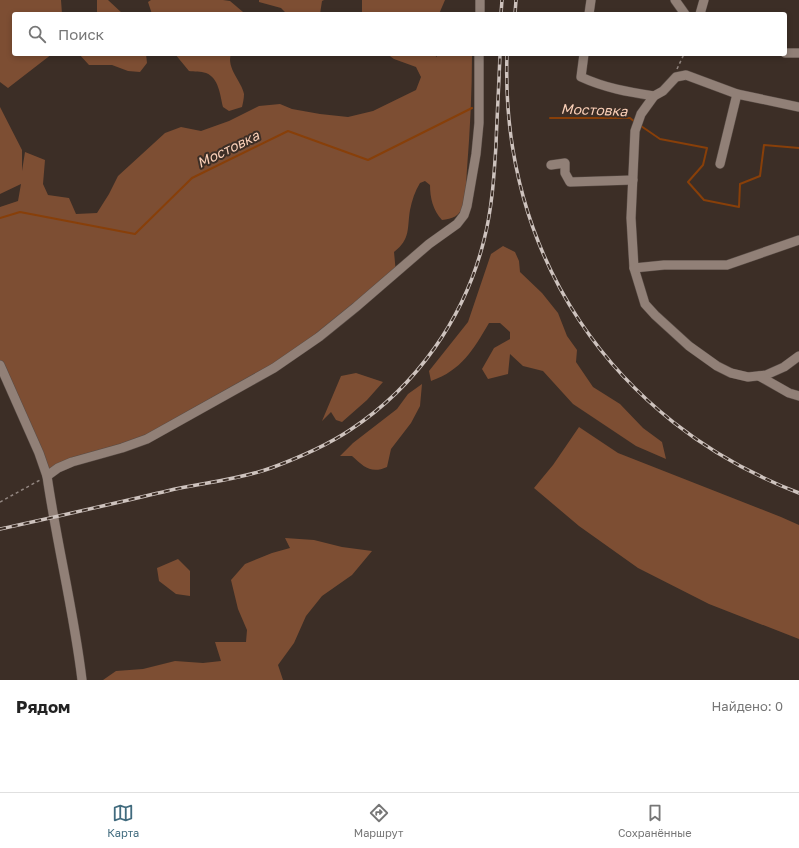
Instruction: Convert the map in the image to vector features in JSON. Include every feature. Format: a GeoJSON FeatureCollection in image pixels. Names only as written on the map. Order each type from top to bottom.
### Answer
{"type":"FeatureCollection","features":[{"type":"Feature","properties":{"kind":"street"},"geometry":{"type":"LineString","coordinates":[[480,0],[480,12]]}},
{"type":"Feature","properties":{"kind":"street"},"geometry":{"type":"LineString","coordinates":[[589,12],[591,0]]}},
{"type":"Feature","properties":{"kind":"street"},"geometry":{"type":"LineString","coordinates":[[675,0],[684,12]]}},
{"type":"Feature","properties":{"kind":"street"},"geometry":{"type":"LineString","coordinates":[[701,12],[704,0]]}},
{"type":"Feature","properties":{"kind":"street"},"geometry":{"type":"LineString","coordinates":[[787,53],[799,53]]}},
{"type":"Feature","properties":{"kind":"street"},"geometry":{"type":"LineString","coordinates":[[47,476],[58,468],[72,462],[122,448],[147,439],[274,368],[356,308],[429,244],[457,224],[464,215],[467,206],[476,154],[479,123],[479,56]]}},
{"type":"Feature","properties":{"kind":"street"},"geometry":{"type":"LineString","coordinates":[[584,56],[581,77],[596,84],[613,89],[654,96]]}},
{"type":"Feature","properties":{"kind":"street"},"geometry":{"type":"LineString","coordinates":[[799,107],[737,94],[686,75],[676,77],[663,91],[654,96],[641,114],[635,131],[631,218],[634,268],[645,304],[689,346],[717,366],[731,373],[748,377],[766,375],[784,367],[799,356]]}},
{"type":"Feature","properties":{"kind":"street"},"geometry":{"type":"LineString","coordinates":[[720,164],[737,94]]}},
{"type":"Feature","properties":{"kind":"street"},"geometry":{"type":"LineString","coordinates":[[551,165],[565,163],[565,173],[570,182],[633,180]]}},
{"type":"Feature","properties":{"kind":"street"},"geometry":{"type":"LineString","coordinates":[[634,268],[664,265],[727,265],[799,240]]}},
{"type":"Feature","properties":{"kind":"street"},"geometry":{"type":"LineString","coordinates":[[0,365],[39,453],[47,476],[53,518],[77,640],[82,680]]}},
{"type":"Feature","properties":{"kind":"street"},"geometry":{"type":"LineString","coordinates":[[759,376],[789,393],[799,396]]}},
{"type":"Feature","properties":{"kind":"path"},"geometry":{"type":"LineString","coordinates":[[676,77],[676,69],[683,56]]}},
{"type":"Feature","properties":{"kind":"path"},"geometry":{"type":"LineString","coordinates":[[0,502],[47,476]]}},
{"type":"Feature","properties":{"kind":"shaded area"},"geometry":{"type":"Polygon","coordinates":[[[0,0],[61,0],[62,12],[12,12],[12,56],[49,56],[8,88],[0,82],[0,0]]]}},
{"type":"Feature","properties":{"kind":"shaded area"},"geometry":{"type":"Polygon","coordinates":[[[97,0],[108,0],[121,12],[97,12],[97,0]]]}},
{"type":"Feature","properties":{"kind":"shaded area"},"geometry":{"type":"Polygon","coordinates":[[[151,0],[223,0],[230,1],[243,12],[151,12],[148,2],[151,0]]]}},
{"type":"Feature","properties":{"kind":"shaded area"},"geometry":{"type":"Polygon","coordinates":[[[259,0],[324,0],[322,1],[320,12],[285,12],[281,8],[259,2],[259,0]]]}},
{"type":"Feature","properties":{"kind":"shaded area"},"geometry":{"type":"Polygon","coordinates":[[[362,0],[445,0],[440,12],[362,12],[362,0]]]}},
{"type":"Feature","properties":{"kind":"shaded area"},"geometry":{"type":"Polygon","coordinates":[[[81,56],[146,56],[147,63],[140,72],[128,71],[112,65],[89,65],[81,56]]]}},
{"type":"Feature","properties":{"kind":"shaded area"},"geometry":{"type":"Polygon","coordinates":[[[177,56],[231,56],[232,70],[243,89],[244,94],[242,107],[229,111],[223,107],[218,87],[214,79],[204,72],[189,71],[177,56]]]}},
{"type":"Feature","properties":{"kind":"shaded area"},"geometry":{"type":"Polygon","coordinates":[[[390,56],[472,56],[471,111],[466,192],[462,209],[458,215],[442,220],[436,212],[433,204],[430,185],[425,181],[420,183],[415,192],[410,210],[406,238],[394,252],[396,273],[274,368],[122,448],[47,476],[0,365],[0,207],[18,201],[21,184],[0,194],[0,107],[22,150],[22,171],[25,152],[45,160],[43,184],[48,195],[69,198],[76,214],[97,213],[118,176],[165,133],[181,127],[201,131],[229,121],[259,106],[280,104],[292,109],[348,117],[373,111],[416,90],[421,77],[416,67],[390,56]]]}},
{"type":"Feature","properties":{"kind":"shaded area"},"geometry":{"type":"Polygon","coordinates":[[[503,246],[515,252],[519,261],[520,272],[542,293],[558,313],[567,336],[577,350],[576,362],[593,387],[620,404],[643,428],[662,442],[666,459],[636,446],[573,404],[543,371],[523,366],[510,354],[508,374],[488,379],[482,369],[494,348],[510,339],[510,332],[500,323],[489,323],[478,342],[459,365],[451,371],[431,381],[429,371],[468,322],[491,254],[503,246]]]}},
{"type":"Feature","properties":{"kind":"shaded area"},"geometry":{"type":"Polygon","coordinates":[[[356,373],[383,382],[367,400],[342,422],[336,420],[331,412],[322,421],[341,376],[356,373]]]}},
{"type":"Feature","properties":{"kind":"shaded area"},"geometry":{"type":"Polygon","coordinates":[[[422,384],[420,406],[411,423],[391,449],[387,467],[376,470],[364,466],[352,456],[340,456],[353,443],[397,409],[408,394],[422,384]]]}},
{"type":"Feature","properties":{"kind":"shaded area"},"geometry":{"type":"Polygon","coordinates":[[[579,427],[618,453],[799,525],[799,639],[709,604],[638,568],[579,526],[534,488],[553,465],[579,427]]]}},
{"type":"Feature","properties":{"kind":"shaded area"},"geometry":{"type":"Polygon","coordinates":[[[285,538],[314,540],[342,547],[372,551],[352,575],[322,596],[306,616],[294,643],[278,665],[283,680],[103,680],[116,671],[143,669],[175,661],[203,663],[221,661],[215,642],[246,642],[247,630],[238,609],[231,580],[245,564],[272,553],[290,548],[285,538]]]}},
{"type":"Feature","properties":{"kind":"shaded area"},"geometry":{"type":"Polygon","coordinates":[[[178,559],[190,571],[190,596],[176,594],[159,581],[157,568],[178,559]]]}},
{"type":"Feature","properties":{"kind":"waterway","name":"Мостовка"},"geometry":{"type":"LineString","coordinates":[[0,218],[20,212],[135,234],[192,178],[288,131],[368,160],[472,108]]}},
{"type":"Feature","properties":{"kind":"waterway","name":"Мостовка"},"geometry":{"type":"LineString","coordinates":[[550,118],[630,118],[635,122]]}},
{"type":"Feature","properties":{"kind":"waterway","name":"Мостовка"},"geometry":{"type":"LineString","coordinates":[[641,126],[660,139],[707,148],[703,165],[688,182],[704,200],[739,207],[740,184],[760,176],[764,145],[799,148]]}},
{"type":"Feature","properties":{"kind":"railway"},"geometry":{"type":"LineString","coordinates":[[501,12],[502,0]]}},
{"type":"Feature","properties":{"kind":"railway"},"geometry":{"type":"LineString","coordinates":[[515,12],[516,0]]}},
{"type":"Feature","properties":{"kind":"railway"},"geometry":{"type":"LineString","coordinates":[[0,529],[180,488],[246,476],[271,468],[312,451],[341,436],[397,393],[417,371],[451,322],[476,268],[487,228],[492,193],[496,145],[500,56]]}},
{"type":"Feature","properties":{"kind":"railway"},"geometry":{"type":"LineString","coordinates":[[507,56],[510,128],[523,197],[547,262],[580,322],[623,375],[674,422],[732,462],[799,493]]}}]}
